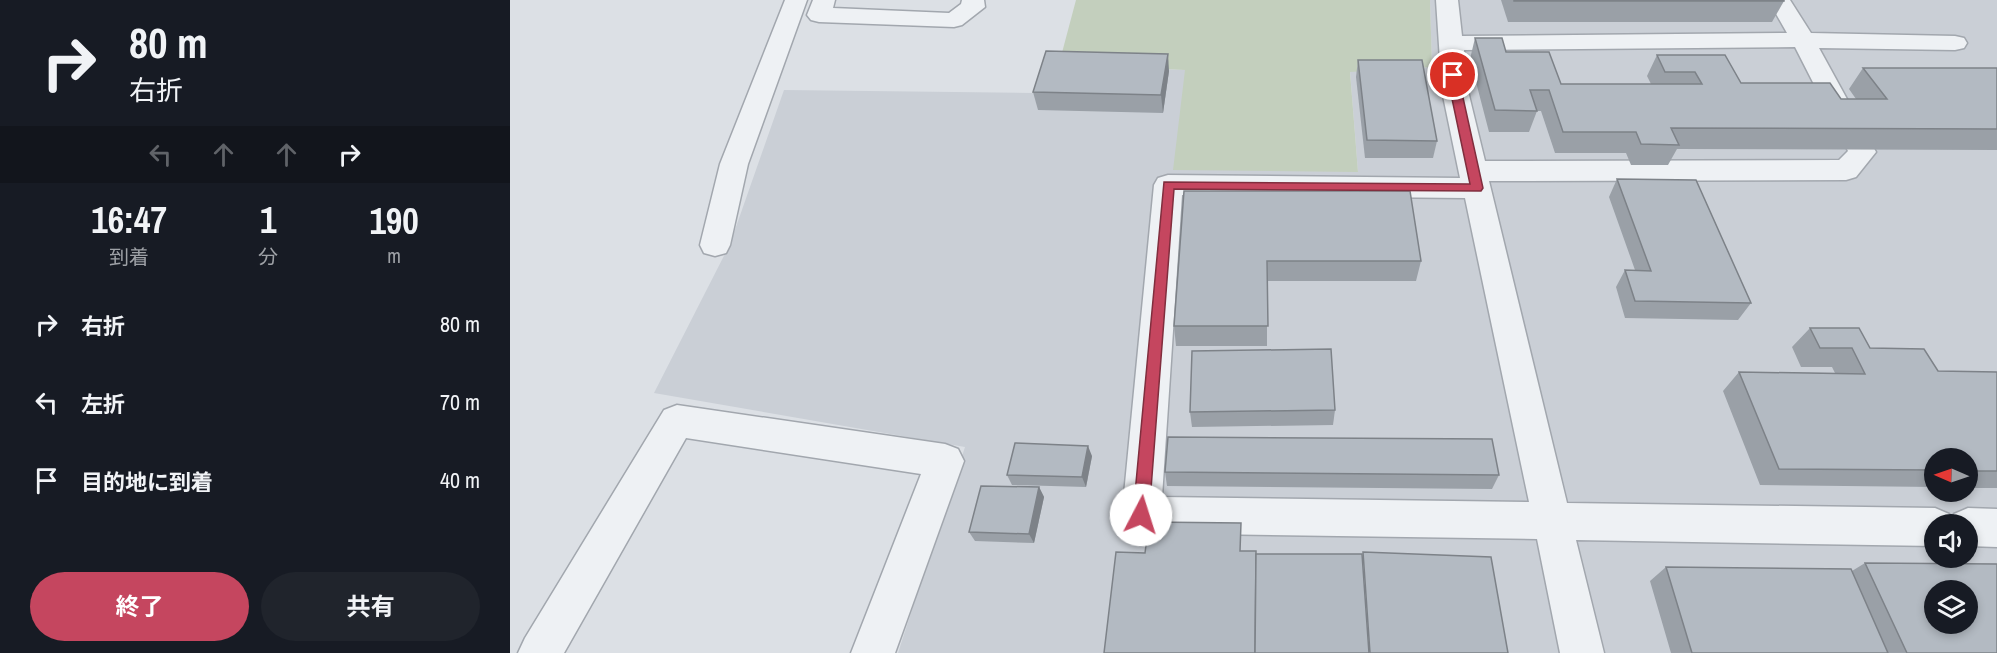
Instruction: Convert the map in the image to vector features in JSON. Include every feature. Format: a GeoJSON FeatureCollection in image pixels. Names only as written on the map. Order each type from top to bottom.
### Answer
{"type":"FeatureCollection","features":[{"type":"Feature","properties":{"kind":"street"},"geometry":{"type":"LineString","coordinates":[[715,245],[734,164],[796,0]]}},
{"type":"Feature","properties":{"kind":"street"},"geometry":{"type":"LineString","coordinates":[[824,0],[819,15],[954,20],[973,7],[973,0]]}},
{"type":"Feature","properties":{"kind":"street"},"geometry":{"type":"LineString","coordinates":[[1447,0],[1455,91],[1581,653]]}},
{"type":"Feature","properties":{"kind":"street"},"geometry":{"type":"LineString","coordinates":[[1779,0],[1803,40],[1862,152],[1846,170],[1168,185],[1141,515],[1924,526]]}},
{"type":"Feature","properties":{"kind":"street"},"geometry":{"type":"LineString","coordinates":[[1449,43],[1803,40],[1955,43]]}},
{"type":"Feature","properties":{"kind":"street"},"geometry":{"type":"LineString","coordinates":[[540,653],[677,421],[945,460],[873,653]]}},
{"type":"Feature","properties":{"kind":"street"},"geometry":{"type":"LineString","coordinates":[[1978,527],[1997,528]]}},
{"type":"Feature","properties":{"kind":"shaded area"},"geometry":{"type":"Polygon","coordinates":[[[1430,0],[1997,0],[1997,653],[898,653],[965,447],[654,393],[730,244],[784,90],[1033,93],[1048,65],[1185,70],[1358,172],[1350,71],[1432,67],[1430,0]]]}},
{"type":"Feature","properties":{"kind":"green space"},"geometry":{"type":"Polygon","coordinates":[[[1076,0],[1430,0],[1432,67],[1350,72],[1358,172],[1173,170],[1185,70],[1059,64],[1076,0]]]}},
{"type":"Feature","properties":{"kind":"building"},"geometry":{"type":"Polygon","coordinates":[[[1784,0],[1784,1],[1514,1],[1784,0]]]}},
{"type":"Feature","properties":{"kind":"building"},"geometry":{"type":"Polygon","coordinates":[[[1475,38],[1502,38],[1506,52],[1549,52],[1561,84],[1702,84],[1695,72],[1665,72],[1657,55],[1725,55],[1741,83],[1830,83],[1841,99],[1887,99],[1863,68],[1997,68],[1997,129],[1671,128],[1679,145],[1641,144],[1636,132],[1563,132],[1549,90],[1530,90],[1537,111],[1495,110],[1475,38]]]}},
{"type":"Feature","properties":{"kind":"building"},"geometry":{"type":"Polygon","coordinates":[[[1046,51],[1168,54],[1161,95],[1033,92],[1046,51]]]}},
{"type":"Feature","properties":{"kind":"building"},"geometry":{"type":"Polygon","coordinates":[[[1358,60],[1422,60],[1437,141],[1367,140],[1358,60]]]}},
{"type":"Feature","properties":{"kind":"building"},"geometry":{"type":"Polygon","coordinates":[[[1617,179],[1696,180],[1751,303],[1635,301],[1625,270],[1651,271],[1617,179]]]}},
{"type":"Feature","properties":{"kind":"building"},"geometry":{"type":"Polygon","coordinates":[[[1184,191],[1410,191],[1421,261],[1267,261],[1268,326],[1174,326],[1184,191]]]}},
{"type":"Feature","properties":{"kind":"building"},"geometry":{"type":"Polygon","coordinates":[[[1810,328],[1859,328],[1870,348],[1924,349],[1938,371],[1997,372],[1997,471],[1978,471],[1978,448],[1924,448],[1924,470],[1779,469],[1739,372],[1865,374],[1852,348],[1820,348],[1810,328]]]}},
{"type":"Feature","properties":{"kind":"building"},"geometry":{"type":"Polygon","coordinates":[[[1331,349],[1335,410],[1190,412],[1192,351],[1331,349]]]}},
{"type":"Feature","properties":{"kind":"building"},"geometry":{"type":"Polygon","coordinates":[[[1168,437],[1492,439],[1499,475],[1165,472],[1168,437]]]}},
{"type":"Feature","properties":{"kind":"building"},"geometry":{"type":"Polygon","coordinates":[[[1015,443],[1088,446],[1082,477],[1007,475],[1015,443]]]}},
{"type":"Feature","properties":{"kind":"building"},"geometry":{"type":"Polygon","coordinates":[[[981,486],[1039,487],[1029,534],[969,532],[981,486]]]}},
{"type":"Feature","properties":{"kind":"building"},"geometry":{"type":"Polygon","coordinates":[[[1149,522],[1241,523],[1240,551],[1256,551],[1255,653],[1104,653],[1116,552],[1145,553],[1149,522]]]}},
{"type":"Feature","properties":{"kind":"building"},"geometry":{"type":"Polygon","coordinates":[[[1363,552],[1491,557],[1508,653],[1370,653],[1363,552]]]}},
{"type":"Feature","properties":{"kind":"building"},"geometry":{"type":"Polygon","coordinates":[[[1256,554],[1362,554],[1369,653],[1255,653],[1256,554]]]}},
{"type":"Feature","properties":{"kind":"building"},"geometry":{"type":"Polygon","coordinates":[[[1865,563],[1924,563],[1924,568],[1978,568],[1978,564],[1997,564],[1997,653],[1907,653],[1865,563]]]}},
{"type":"Feature","properties":{"kind":"building"},"geometry":{"type":"Polygon","coordinates":[[[1666,567],[1851,569],[1888,653],[1692,653],[1666,567]]]}},
{"type":"Feature","properties":{"kind":"route"},"geometry":{"type":"LineString","coordinates":[[1141,515],[1168,185],[1477,188],[1453,75]]}}]}
